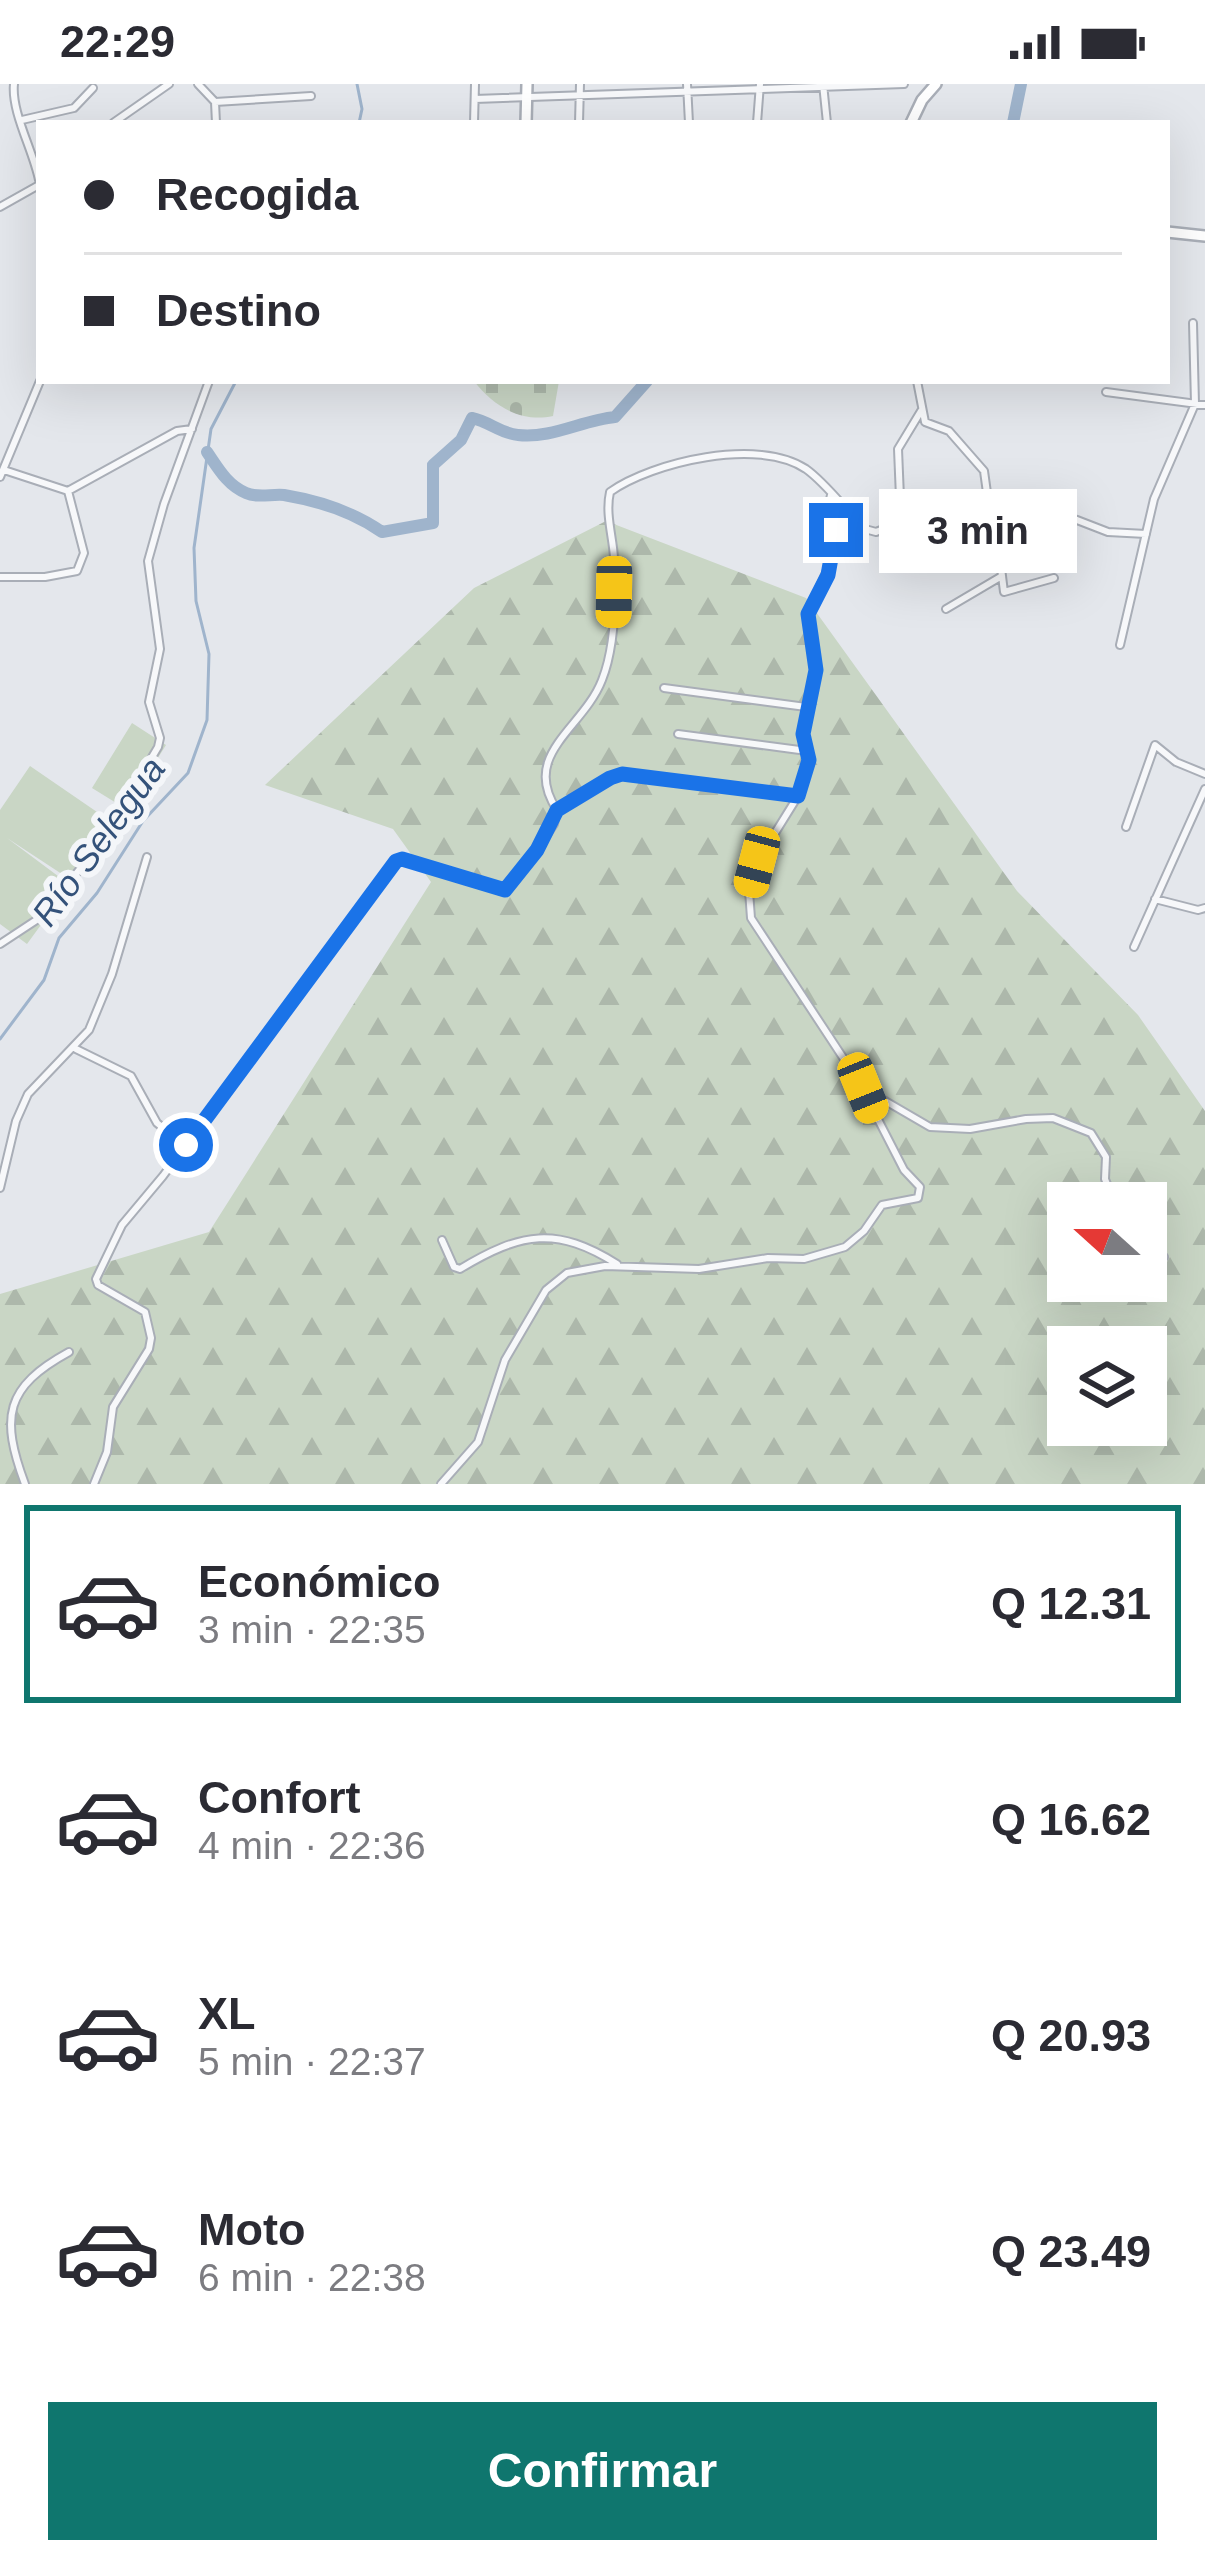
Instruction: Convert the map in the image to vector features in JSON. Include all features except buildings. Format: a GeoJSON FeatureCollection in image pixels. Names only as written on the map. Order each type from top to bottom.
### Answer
{"type":"FeatureCollection","features":[{"type":"Feature","properties":{"kind":"main road"},"geometry":{"type":"LineString","coordinates":[[526,120],[527,84]]}},
{"type":"Feature","properties":{"kind":"main road"},"geometry":{"type":"LineString","coordinates":[[912,120],[936,84]]}},
{"type":"Feature","properties":{"kind":"main road"},"geometry":{"type":"LineString","coordinates":[[1170,232],[1205,236]]}},
{"type":"Feature","properties":{"kind":"street"},"geometry":{"type":"LineString","coordinates":[[14,84],[13,98],[36,172]]}},
{"type":"Feature","properties":{"kind":"street"},"geometry":{"type":"LineString","coordinates":[[117,120],[170,84]]}},
{"type":"Feature","properties":{"kind":"street"},"geometry":{"type":"LineString","coordinates":[[198,84],[215,101],[216,120]]}},
{"type":"Feature","properties":{"kind":"street"},"geometry":{"type":"LineString","coordinates":[[475,84],[475,120]]}},
{"type":"Feature","properties":{"kind":"street"},"geometry":{"type":"LineString","coordinates":[[579,120],[580,84]]}},
{"type":"Feature","properties":{"kind":"street"},"geometry":{"type":"LineString","coordinates":[[634,84],[634,94]]}},
{"type":"Feature","properties":{"kind":"street"},"geometry":{"type":"LineString","coordinates":[[475,99],[904,84]]}},
{"type":"Feature","properties":{"kind":"street"},"geometry":{"type":"LineString","coordinates":[[757,120],[760,87]]}},
{"type":"Feature","properties":{"kind":"street"},"geometry":{"type":"LineString","coordinates":[[823,87],[826,120]]}},
{"type":"Feature","properties":{"kind":"street"},"geometry":{"type":"LineString","coordinates":[[22,120],[74,108],[93,88]]}},
{"type":"Feature","properties":{"kind":"street"},"geometry":{"type":"LineString","coordinates":[[687,88],[688,120]]}},
{"type":"Feature","properties":{"kind":"street"},"geometry":{"type":"LineString","coordinates":[[215,101],[311,96]]}},
{"type":"Feature","properties":{"kind":"street"},"geometry":{"type":"LineString","coordinates":[[0,207],[36,185]]}},
{"type":"Feature","properties":{"kind":"street"},"geometry":{"type":"LineString","coordinates":[[1120,645],[1162,473],[1195,404],[1192,323]]}},
{"type":"Feature","properties":{"kind":"street"},"geometry":{"type":"LineString","coordinates":[[39,384],[2,473],[68,491],[177,430],[191,429]]}},
{"type":"Feature","properties":{"kind":"street"},"geometry":{"type":"LineString","coordinates":[[0,944],[41,916],[101,842],[158,747],[160,738],[148,702],[160,650],[148,561],[208,384]]}},
{"type":"Feature","properties":{"kind":"street"},"geometry":{"type":"LineString","coordinates":[[917,384],[925,422],[949,431],[986,474],[985,496],[993,503],[1077,520],[1108,532],[1146,534]]}},
{"type":"Feature","properties":{"kind":"street"},"geometry":{"type":"LineString","coordinates":[[1106,392],[1205,405]]}},
{"type":"Feature","properties":{"kind":"street"},"geometry":{"type":"LineString","coordinates":[[557,810],[543,781],[545,768],[602,680],[613,626],[610,492],[647,470],[726,453],[784,461],[805,469],[865,530],[876,532],[901,522],[898,449],[921,411]]}},
{"type":"Feature","properties":{"kind":"street"},"geometry":{"type":"LineString","coordinates":[[0,577],[77,571],[84,553],[68,491]]}},
{"type":"Feature","properties":{"kind":"street"},"geometry":{"type":"LineString","coordinates":[[441,1484],[478,1442],[505,1360],[546,1290],[566,1273],[581,1268],[698,1270],[768,1258],[804,1259],[845,1247],[864,1231],[882,1205],[918,1198],[920,1187],[904,1170],[863,1088],[751,918],[749,891],[757,862],[805,778],[803,734],[816,670],[808,614],[828,575],[836,544],[828,508],[831,495]]}},
{"type":"Feature","properties":{"kind":"street"},"geometry":{"type":"LineString","coordinates":[[993,503],[1007,593],[1054,578]]}},
{"type":"Feature","properties":{"kind":"street"},"geometry":{"type":"LineString","coordinates":[[946,609],[1001,577]]}},
{"type":"Feature","properties":{"kind":"street"},"geometry":{"type":"LineString","coordinates":[[664,688],[806,706]]}},
{"type":"Feature","properties":{"kind":"street"},"geometry":{"type":"LineString","coordinates":[[678,734],[807,752]]}},
{"type":"Feature","properties":{"kind":"street"},"geometry":{"type":"LineString","coordinates":[[1126,827],[1155,745],[1205,774]]}},
{"type":"Feature","properties":{"kind":"street"},"geometry":{"type":"LineString","coordinates":[[94,1484],[107,1452],[112,1407],[149,1349],[151,1338],[145,1312],[98,1285],[96,1279],[122,1226],[396,861],[505,890],[537,850],[557,810],[622,774],[798,796]]}},
{"type":"Feature","properties":{"kind":"street"},"geometry":{"type":"LineString","coordinates":[[1134,947],[1205,789]]}},
{"type":"Feature","properties":{"kind":"street"},"geometry":{"type":"LineString","coordinates":[[0,1189],[16,1121],[28,1094],[89,1030],[112,974],[147,857]]}},
{"type":"Feature","properties":{"kind":"street"},"geometry":{"type":"LineString","coordinates":[[1156,899],[1205,908]]}},
{"type":"Feature","properties":{"kind":"street"},"geometry":{"type":"LineString","coordinates":[[76,1048],[131,1076],[158,1123],[186,1145]]}},
{"type":"Feature","properties":{"kind":"street"},"geometry":{"type":"LineString","coordinates":[[863,1088],[930,1127],[970,1129],[1053,1118],[1091,1133],[1106,1157],[1106,1182]]}},
{"type":"Feature","properties":{"kind":"street"},"geometry":{"type":"LineString","coordinates":[[442,1240],[454,1268],[460,1269],[501,1248],[561,1237],[581,1242],[623,1268]]}},
{"type":"Feature","properties":{"kind":"street"},"geometry":{"type":"LineString","coordinates":[[25,1484],[12,1457],[8,1406],[22,1383],[69,1352]]}},
{"type":"Feature","properties":{"kind":"green space"},"geometry":{"type":"Polygon","coordinates":[[[477,384],[558,384],[553,416],[530,417],[490,398],[477,384]]]}},
{"type":"Feature","properties":{"kind":"green space"},"geometry":{"type":"Polygon","coordinates":[[[606,521],[806,598],[1017,891],[1138,1015],[1205,1111],[1205,1484],[0,1484],[0,1294],[209,1232],[431,882],[393,829],[265,785],[474,588],[606,521]]]}},
{"type":"Feature","properties":{"kind":"green space"},"geometry":{"type":"Polygon","coordinates":[[[132,723],[166,745],[126,809],[92,788],[132,723]]]}},
{"type":"Feature","properties":{"kind":"green space"},"geometry":{"type":"Polygon","coordinates":[[[30,766],[113,823],[74,882],[7,838],[70,885],[27,944],[0,924],[0,810],[30,766]]]}},
{"type":"Feature","properties":{"kind":"waterway","name":"Río Selegua"},"geometry":{"type":"LineString","coordinates":[[357,84],[360,120]]}},
{"type":"Feature","properties":{"kind":"waterway","name":"Río Selegua"},"geometry":{"type":"LineString","coordinates":[[1014,120],[1021,84]]}},
{"type":"Feature","properties":{"kind":"waterway","name":"Río Selegua"},"geometry":{"type":"LineString","coordinates":[[0,1039],[44,980],[59,938],[97,893],[143,821],[188,773],[207,720],[209,654],[196,601],[194,548],[211,429],[234,384]]}},
{"type":"Feature","properties":{"kind":"waterway","name":"Río Selegua"},"geometry":{"type":"LineString","coordinates":[[207,452],[239,490],[323,504],[382,532],[433,523],[433,465],[461,440],[472,418],[512,434],[555,432],[615,417],[644,384]]}},
{"type":"Feature","properties":{"kind":"route"},"geometry":{"type":"LineString","coordinates":[[186,1145],[396,861],[505,890],[554,824],[557,810],[622,774],[798,796],[809,760],[803,734],[816,670],[808,614],[828,575],[836,530]]}}]}
